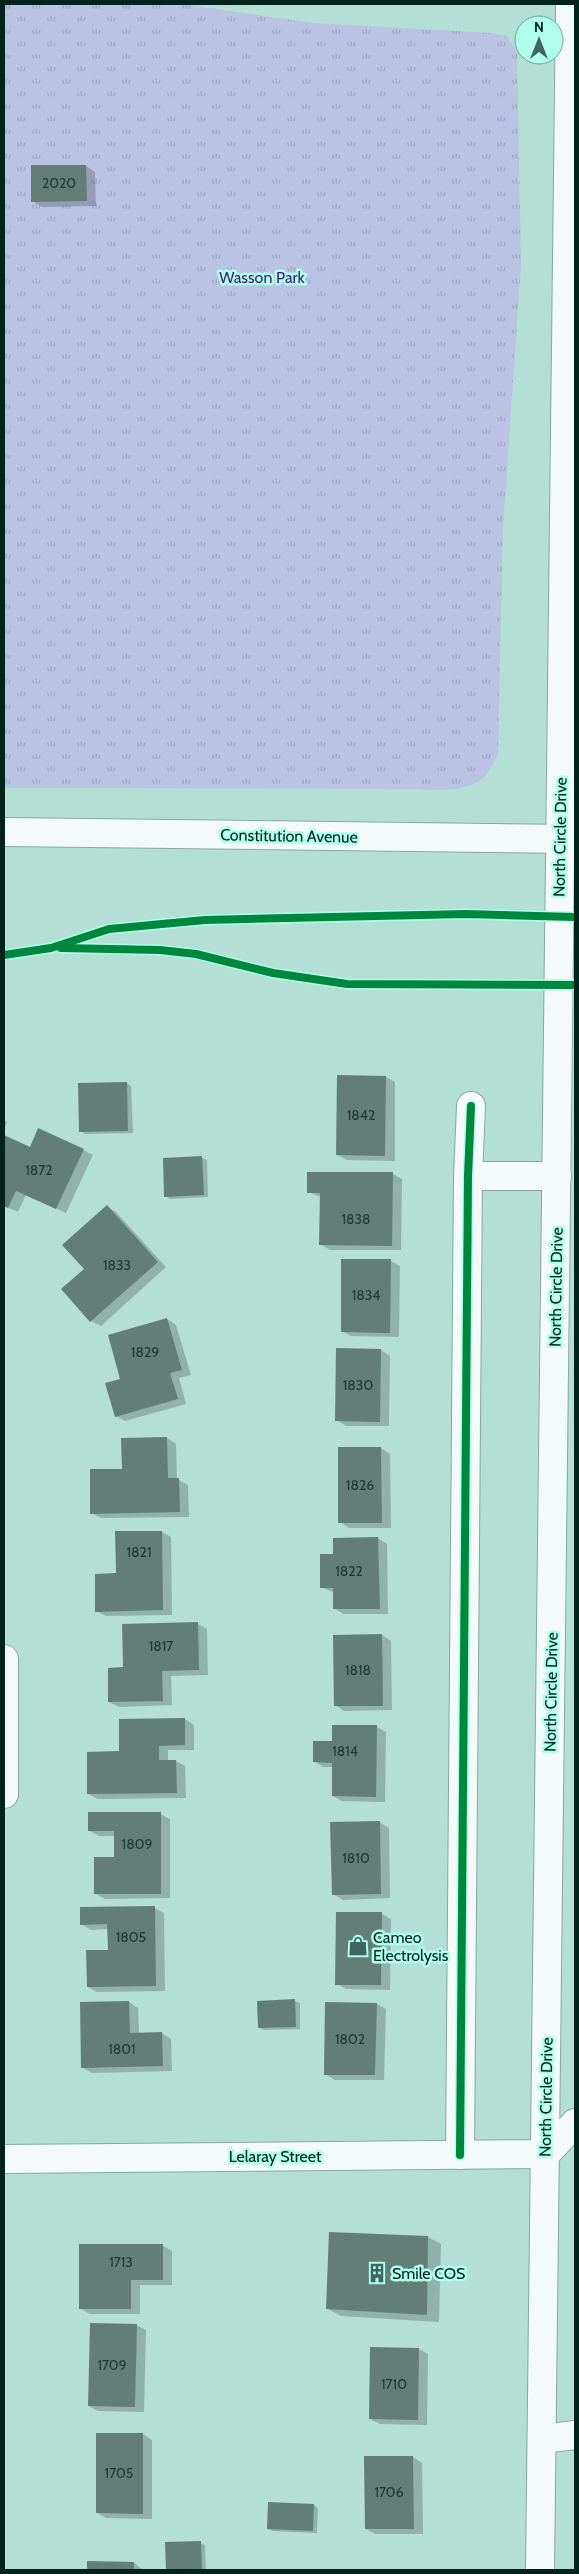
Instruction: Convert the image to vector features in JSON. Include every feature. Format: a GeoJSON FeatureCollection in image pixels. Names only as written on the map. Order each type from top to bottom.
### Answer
{"type":"FeatureCollection","features":[{"type":"Feature","properties":{"kind":"main road","name":"North Circle Drive"},"geometry":{"type":"LineString","coordinates":[[540,2570],[557,1176],[568,839],[570,4]]}},
{"type":"Feature","properties":{"kind":"main road","name":"Constitution Avenue"},"geometry":{"type":"LineString","coordinates":[[4,832],[568,839]]}},
{"type":"Feature","properties":{"kind":"main road"},"geometry":{"type":"LineString","coordinates":[[460,2155],[468,1176],[471,1106]]}},
{"type":"Feature","properties":{"kind":"main road"},"geometry":{"type":"LineString","coordinates":[[468,1176],[557,1176]]}},
{"type":"Feature","properties":{"kind":"main road"},"geometry":{"type":"LineString","coordinates":[[4,1660],[4,1794]]}},
{"type":"Feature","properties":{"kind":"main road"},"geometry":{"type":"LineString","coordinates":[[546,2154],[575,2123]]}},
{"type":"Feature","properties":{"kind":"main road","name":"Lelaray Street"},"geometry":{"type":"LineString","coordinates":[[4,2159],[546,2154]]}},
{"type":"Feature","properties":{"kind":"main road"},"geometry":{"type":"LineString","coordinates":[[542,2439],[575,2435]]}},
{"type":"Feature","properties":{"kind":"green space","name":"Wasson Park"},"geometry":{"type":"Polygon","coordinates":[[[4,4],[183,4],[313,23],[492,33],[507,36],[514,46],[514,65],[517,65],[521,265],[503,529],[498,753],[487,774],[473,784],[445,790],[4,788],[4,4]]]}},
{"type":"Feature","properties":{"kind":"building"},"geometry":{"type":"Polygon","coordinates":[[[31,165],[86,165],[87,201],[31,202],[31,165]]]}},
{"type":"Feature","properties":{"kind":"building"},"geometry":{"type":"Polygon","coordinates":[[[337,1075],[386,1076],[385,1156],[336,1155],[337,1075]]]}},
{"type":"Feature","properties":{"kind":"building"},"geometry":{"type":"Polygon","coordinates":[[[127,1082],[128,1131],[79,1132],[78,1083],[127,1082]]]}},
{"type":"Feature","properties":{"kind":"building"},"geometry":{"type":"Polygon","coordinates":[[[38,1128],[84,1149],[56,1209],[16,1191],[8,1208],[4,1206],[4,1135],[30,1147],[38,1128]]]}},
{"type":"Feature","properties":{"kind":"building"},"geometry":{"type":"Polygon","coordinates":[[[202,1156],[204,1195],[164,1197],[163,1158],[202,1156]]]}},
{"type":"Feature","properties":{"kind":"building"},"geometry":{"type":"Polygon","coordinates":[[[307,1172],[393,1172],[392,1246],[319,1245],[320,1193],[307,1193],[307,1172]]]}},
{"type":"Feature","properties":{"kind":"building"},"geometry":{"type":"Polygon","coordinates":[[[107,1205],[158,1262],[90,1322],[61,1289],[84,1269],[62,1245],[107,1205]]]}},
{"type":"Feature","properties":{"kind":"building"},"geometry":{"type":"Polygon","coordinates":[[[341,1259],[391,1259],[390,1333],[341,1332],[341,1259]]]}},
{"type":"Feature","properties":{"kind":"building"},"geometry":{"type":"Polygon","coordinates":[[[167,1318],[182,1370],[170,1373],[178,1399],[115,1417],[105,1383],[120,1379],[108,1335],[167,1318]]]}},
{"type":"Feature","properties":{"kind":"building"},"geometry":{"type":"Polygon","coordinates":[[[336,1348],[381,1349],[380,1422],[335,1421],[336,1348]]]}},
{"type":"Feature","properties":{"kind":"building"},"geometry":{"type":"Polygon","coordinates":[[[167,1437],[168,1478],[179,1478],[180,1512],[90,1514],[90,1469],[122,1469],[121,1438],[167,1437]]]}},
{"type":"Feature","properties":{"kind":"building"},"geometry":{"type":"Polygon","coordinates":[[[338,1447],[381,1447],[382,1523],[338,1523],[338,1447]]]}},
{"type":"Feature","properties":{"kind":"building"},"geometry":{"type":"Polygon","coordinates":[[[115,1531],[162,1531],[163,1610],[95,1612],[95,1574],[116,1573],[115,1531]]]}},
{"type":"Feature","properties":{"kind":"building"},"geometry":{"type":"Polygon","coordinates":[[[378,1537],[380,1609],[333,1609],[333,1588],[320,1588],[320,1554],[333,1554],[333,1538],[378,1537]]]}},
{"type":"Feature","properties":{"kind":"building"},"geometry":{"type":"Polygon","coordinates":[[[198,1622],[199,1670],[162,1671],[163,1701],[108,1702],[108,1668],[123,1667],[122,1624],[198,1622]]]}},
{"type":"Feature","properties":{"kind":"building"},"geometry":{"type":"Polygon","coordinates":[[[382,1634],[383,1706],[334,1706],[333,1635],[382,1634]]]}},
{"type":"Feature","properties":{"kind":"building"},"geometry":{"type":"Polygon","coordinates":[[[185,1718],[185,1745],[159,1746],[159,1760],[176,1760],[177,1793],[87,1794],[87,1752],[119,1751],[119,1719],[185,1718]]]}},
{"type":"Feature","properties":{"kind":"building"},"geometry":{"type":"Polygon","coordinates":[[[332,1725],[377,1725],[376,1797],[332,1796],[332,1763],[313,1762],[313,1741],[332,1741],[332,1725]]]}},
{"type":"Feature","properties":{"kind":"building"},"geometry":{"type":"Polygon","coordinates":[[[88,1812],[161,1812],[161,1894],[94,1894],[94,1857],[114,1857],[114,1831],[88,1831],[88,1812]]]}},
{"type":"Feature","properties":{"kind":"building"},"geometry":{"type":"Polygon","coordinates":[[[380,1821],[381,1894],[332,1895],[330,1822],[380,1821]]]}},
{"type":"Feature","properties":{"kind":"building"},"geometry":{"type":"Polygon","coordinates":[[[155,1906],[156,1986],[87,1987],[86,1950],[108,1950],[107,1924],[80,1925],[80,1907],[155,1906]]]}},
{"type":"Feature","properties":{"kind":"building"},"geometry":{"type":"Polygon","coordinates":[[[336,1912],[382,1912],[381,1985],[335,1985],[336,1912]]]}},
{"type":"Feature","properties":{"kind":"building"},"geometry":{"type":"Polygon","coordinates":[[[295,1999],[296,2027],[258,2028],[257,2001],[295,1999]]]}},
{"type":"Feature","properties":{"kind":"building"},"geometry":{"type":"Polygon","coordinates":[[[129,2001],[130,2033],[162,2032],[163,2066],[81,2068],[80,2002],[129,2001]]]}},
{"type":"Feature","properties":{"kind":"building"},"geometry":{"type":"Polygon","coordinates":[[[325,2002],[377,2003],[375,2075],[324,2075],[325,2002]]]}},
{"type":"Feature","properties":{"kind":"building","name":"Smile COS"},"geometry":{"type":"Polygon","coordinates":[[[329,2232],[428,2236],[427,2315],[326,2309],[329,2232]]]}},
{"type":"Feature","properties":{"kind":"building"},"geometry":{"type":"Polygon","coordinates":[[[79,2244],[163,2244],[163,2280],[131,2280],[131,2309],[79,2309],[79,2244]]]}},
{"type":"Feature","properties":{"kind":"building"},"geometry":{"type":"Polygon","coordinates":[[[90,2323],[137,2324],[135,2407],[88,2406],[90,2323]]]}},
{"type":"Feature","properties":{"kind":"building"},"geometry":{"type":"Polygon","coordinates":[[[370,2347],[419,2348],[418,2420],[369,2419],[370,2347]]]}},
{"type":"Feature","properties":{"kind":"building"},"geometry":{"type":"Polygon","coordinates":[[[96,2433],[143,2433],[143,2514],[96,2513],[96,2433]]]}},
{"type":"Feature","properties":{"kind":"building"},"geometry":{"type":"Polygon","coordinates":[[[364,2456],[413,2456],[414,2529],[365,2529],[364,2456]]]}},
{"type":"Feature","properties":{"kind":"building"},"geometry":{"type":"Polygon","coordinates":[[[268,2502],[314,2504],[313,2531],[267,2529],[268,2502]]]}},
{"type":"Feature","properties":{"kind":"building"},"geometry":{"type":"Polygon","coordinates":[[[201,2541],[202,2570],[166,2570],[165,2542],[201,2541]]]}},
{"type":"Feature","properties":{"kind":"building"},"geometry":{"type":"Polygon","coordinates":[[[87,2561],[134,2562],[134,2570],[87,2570],[87,2561]]]}},
{"type":"Feature","properties":{"kind":"cycle path"},"geometry":{"type":"LineString","coordinates":[[4,955],[51,948],[109,929],[205,920],[466,914],[575,917]]}},
{"type":"Feature","properties":{"kind":"cycle path"},"geometry":{"type":"LineString","coordinates":[[61,948],[160,950],[196,954],[273,973],[347,984],[575,985]]}},
{"type":"Feature","properties":{"kind":"cycle path"},"geometry":{"type":"LineString","coordinates":[[460,2155],[468,1176],[471,1106]]}},
{"type":"Feature","properties":{"kind":"place","name":"Cameo Electrolysis"},"geometry":{"type":"Point","coordinates":[358,1946]}},
{"type":"Feature","properties":{"kind":"place","name":"Smile COS"},"geometry":{"type":"Point","coordinates":[377,2273]}}]}
